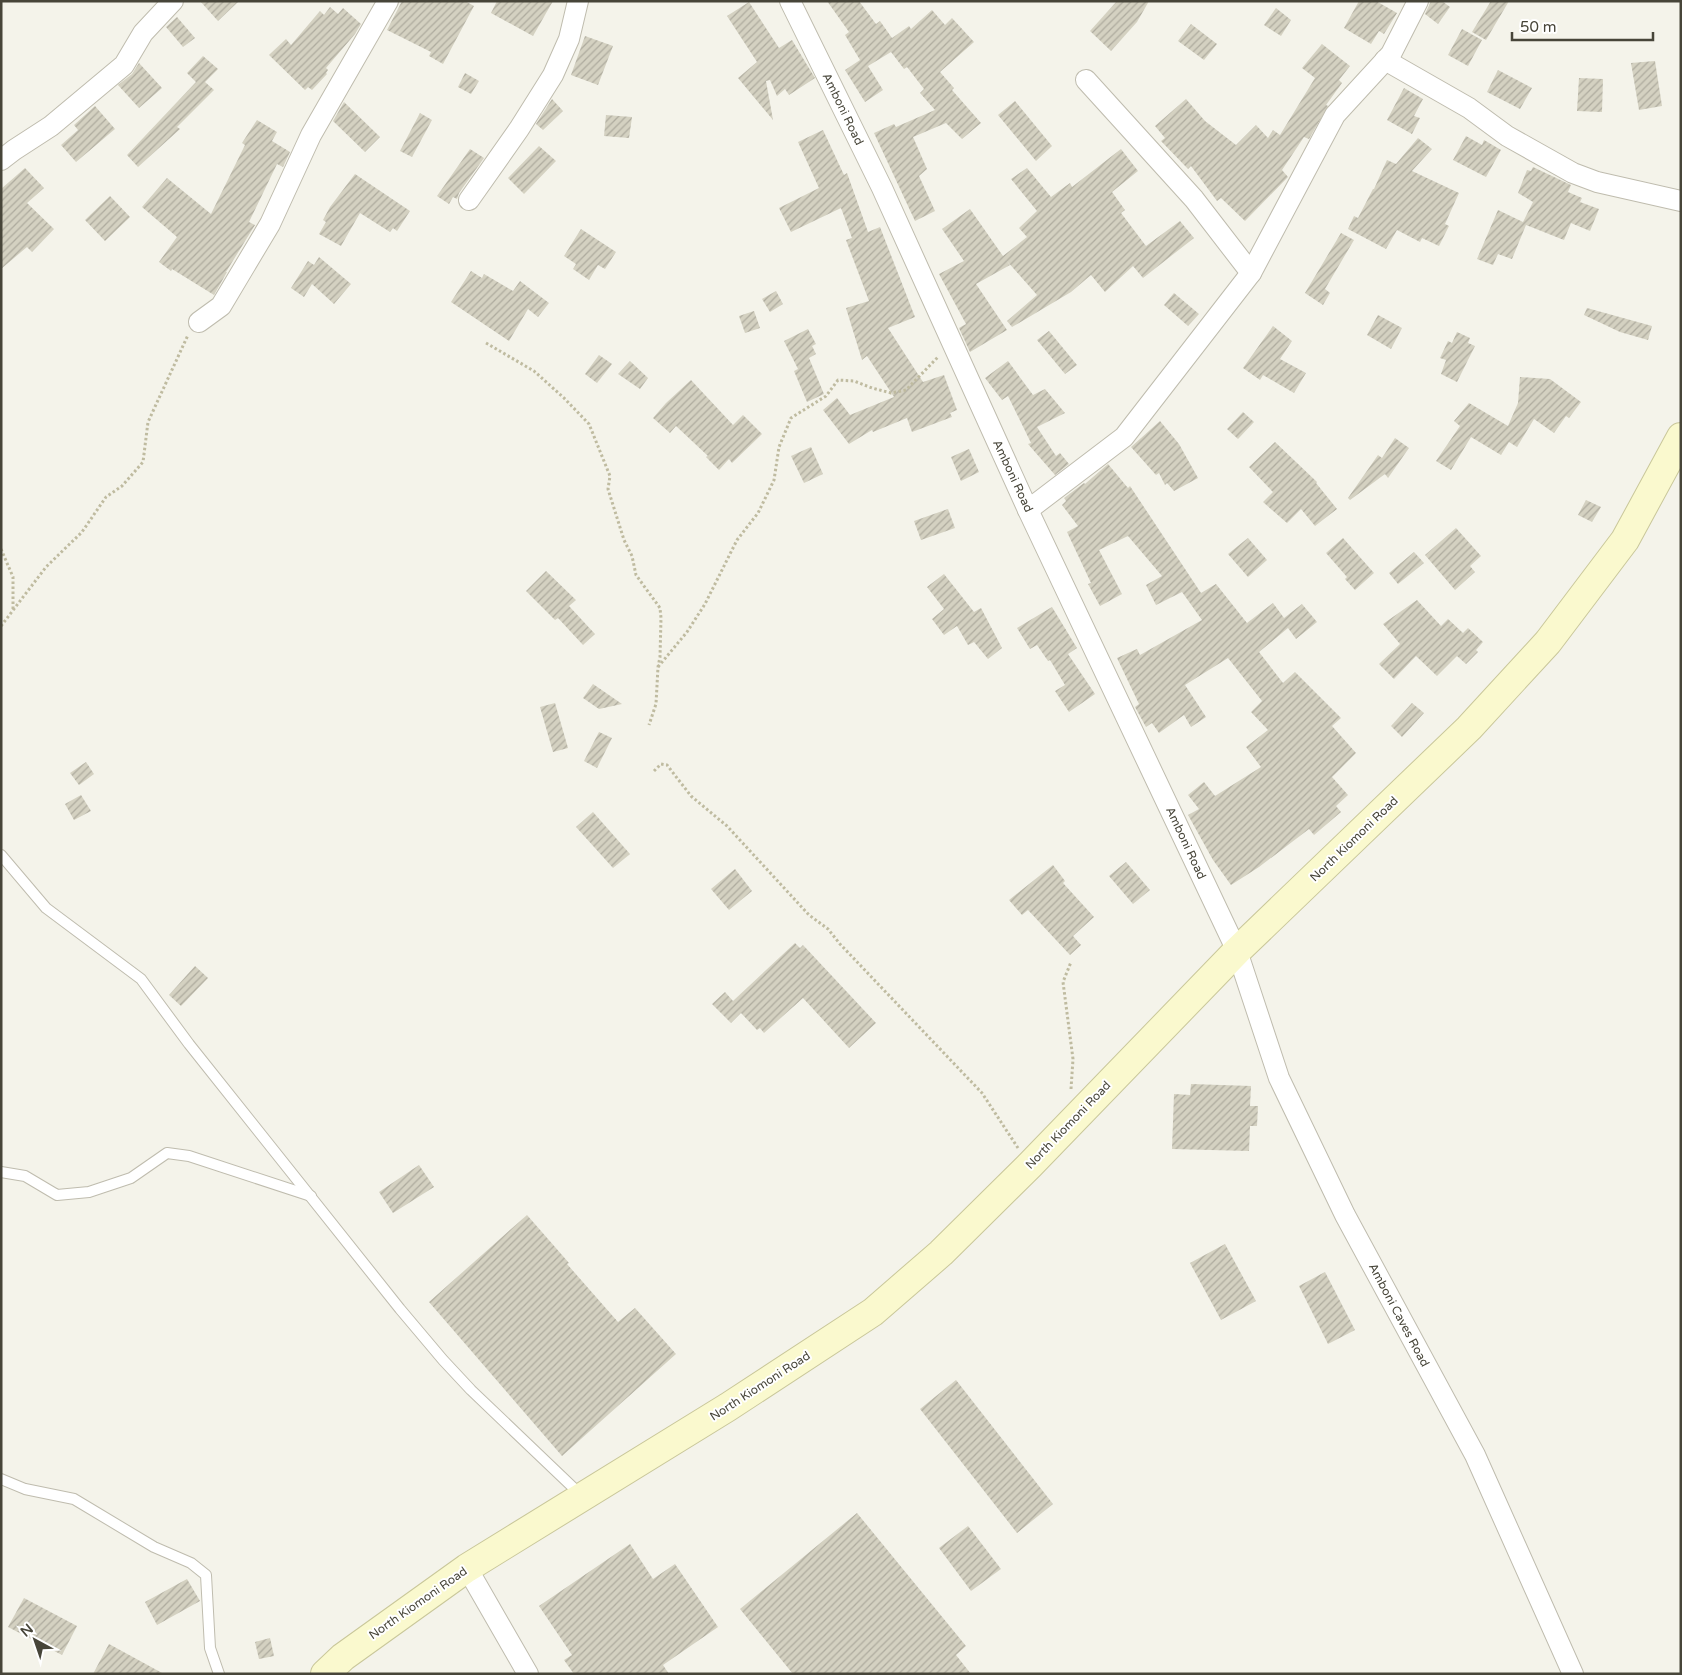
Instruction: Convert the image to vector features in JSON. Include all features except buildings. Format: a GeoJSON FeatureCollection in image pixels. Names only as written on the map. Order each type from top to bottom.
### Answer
{"type":"FeatureCollection","features":[{"type":"Feature","properties":{"kind":"main road","name":"North Kiomoni Road"},"geometry":{"type":"LineString","coordinates":[[325,1674],[343,1657],[466,1568],[728,1407],[873,1312],[941,1253],[1030,1165],[1237,951],[1469,728],[1548,642],[1625,540],[1681,437]]}},
{"type":"Feature","properties":{"kind":"street"},"geometry":{"type":"LineString","coordinates":[[1,160],[51,126],[124,65],[143,33],[173,1]]}},
{"type":"Feature","properties":{"kind":"street"},"geometry":{"type":"LineString","coordinates":[[199,322],[221,306],[270,224],[312,135],[388,1]]}},
{"type":"Feature","properties":{"kind":"street"},"geometry":{"type":"LineString","coordinates":[[469,200],[519,128],[553,74],[569,39],[578,1]]}},
{"type":"Feature","properties":{"kind":"street","name":"Amboni Road"},"geometry":{"type":"LineString","coordinates":[[790,1],[882,188],[1028,510],[1237,951]]}},
{"type":"Feature","properties":{"kind":"street"},"geometry":{"type":"LineString","coordinates":[[1028,510],[1124,437],[1251,273],[1335,115],[1391,54],[1418,1]]}},
{"type":"Feature","properties":{"kind":"street"},"geometry":{"type":"LineString","coordinates":[[1385,60],[1469,108],[1508,136],[1573,173],[1597,182],[1681,201]]}},
{"type":"Feature","properties":{"kind":"street"},"geometry":{"type":"LineString","coordinates":[[1086,80],[1194,199],[1251,273]]}},
{"type":"Feature","properties":{"kind":"street","name":"Amboni Caves Road"},"geometry":{"type":"LineString","coordinates":[[1237,951],[1279,1078],[1345,1215],[1475,1455],[1573,1674]]}},
{"type":"Feature","properties":{"kind":"street"},"geometry":{"type":"LineString","coordinates":[[466,1568],[528,1674]]}},
{"type":"Feature","properties":{"kind":"lane"},"geometry":{"type":"LineString","coordinates":[[1,855],[46,908],[141,979],[189,1044],[400,1309],[443,1360],[471,1390],[582,1497]]}},
{"type":"Feature","properties":{"kind":"lane"},"geometry":{"type":"LineString","coordinates":[[1,1172],[25,1176],[57,1195],[88,1192],[131,1178],[167,1153],[189,1156],[311,1196]]}},
{"type":"Feature","properties":{"kind":"lane"},"geometry":{"type":"LineString","coordinates":[[1,1479],[25,1489],[74,1500],[154,1547],[191,1563],[206,1576],[210,1648],[219,1674]]}},
{"type":"Feature","properties":{"kind":"path"},"geometry":{"type":"LineString","coordinates":[[1,626],[46,567],[82,532],[106,497],[122,486],[143,462],[148,422],[186,336],[199,322]]}},
{"type":"Feature","properties":{"kind":"path"},"geometry":{"type":"LineString","coordinates":[[658,667],[692,625],[706,604],[737,540],[758,513],[774,480],[778,447],[791,418],[826,396],[838,380],[854,381],[891,393],[906,390],[952,342]]}},
{"type":"Feature","properties":{"kind":"path"},"geometry":{"type":"LineString","coordinates":[[486,343],[534,371],[589,424],[610,476],[608,489],[624,540],[632,556],[636,575],[660,608],[660,657],[656,704],[649,724]]}},
{"type":"Feature","properties":{"kind":"path"},"geometry":{"type":"LineString","coordinates":[[1,550],[13,578],[13,609]]}},
{"type":"Feature","properties":{"kind":"path"},"geometry":{"type":"LineString","coordinates":[[654,770],[660,764],[667,765],[692,796],[727,826],[809,915],[828,929],[840,944],[982,1093],[1030,1165]]}},
{"type":"Feature","properties":{"kind":"path"},"geometry":{"type":"LineString","coordinates":[[1070,1122],[1073,1059],[1063,982],[1071,962]]}}]}
